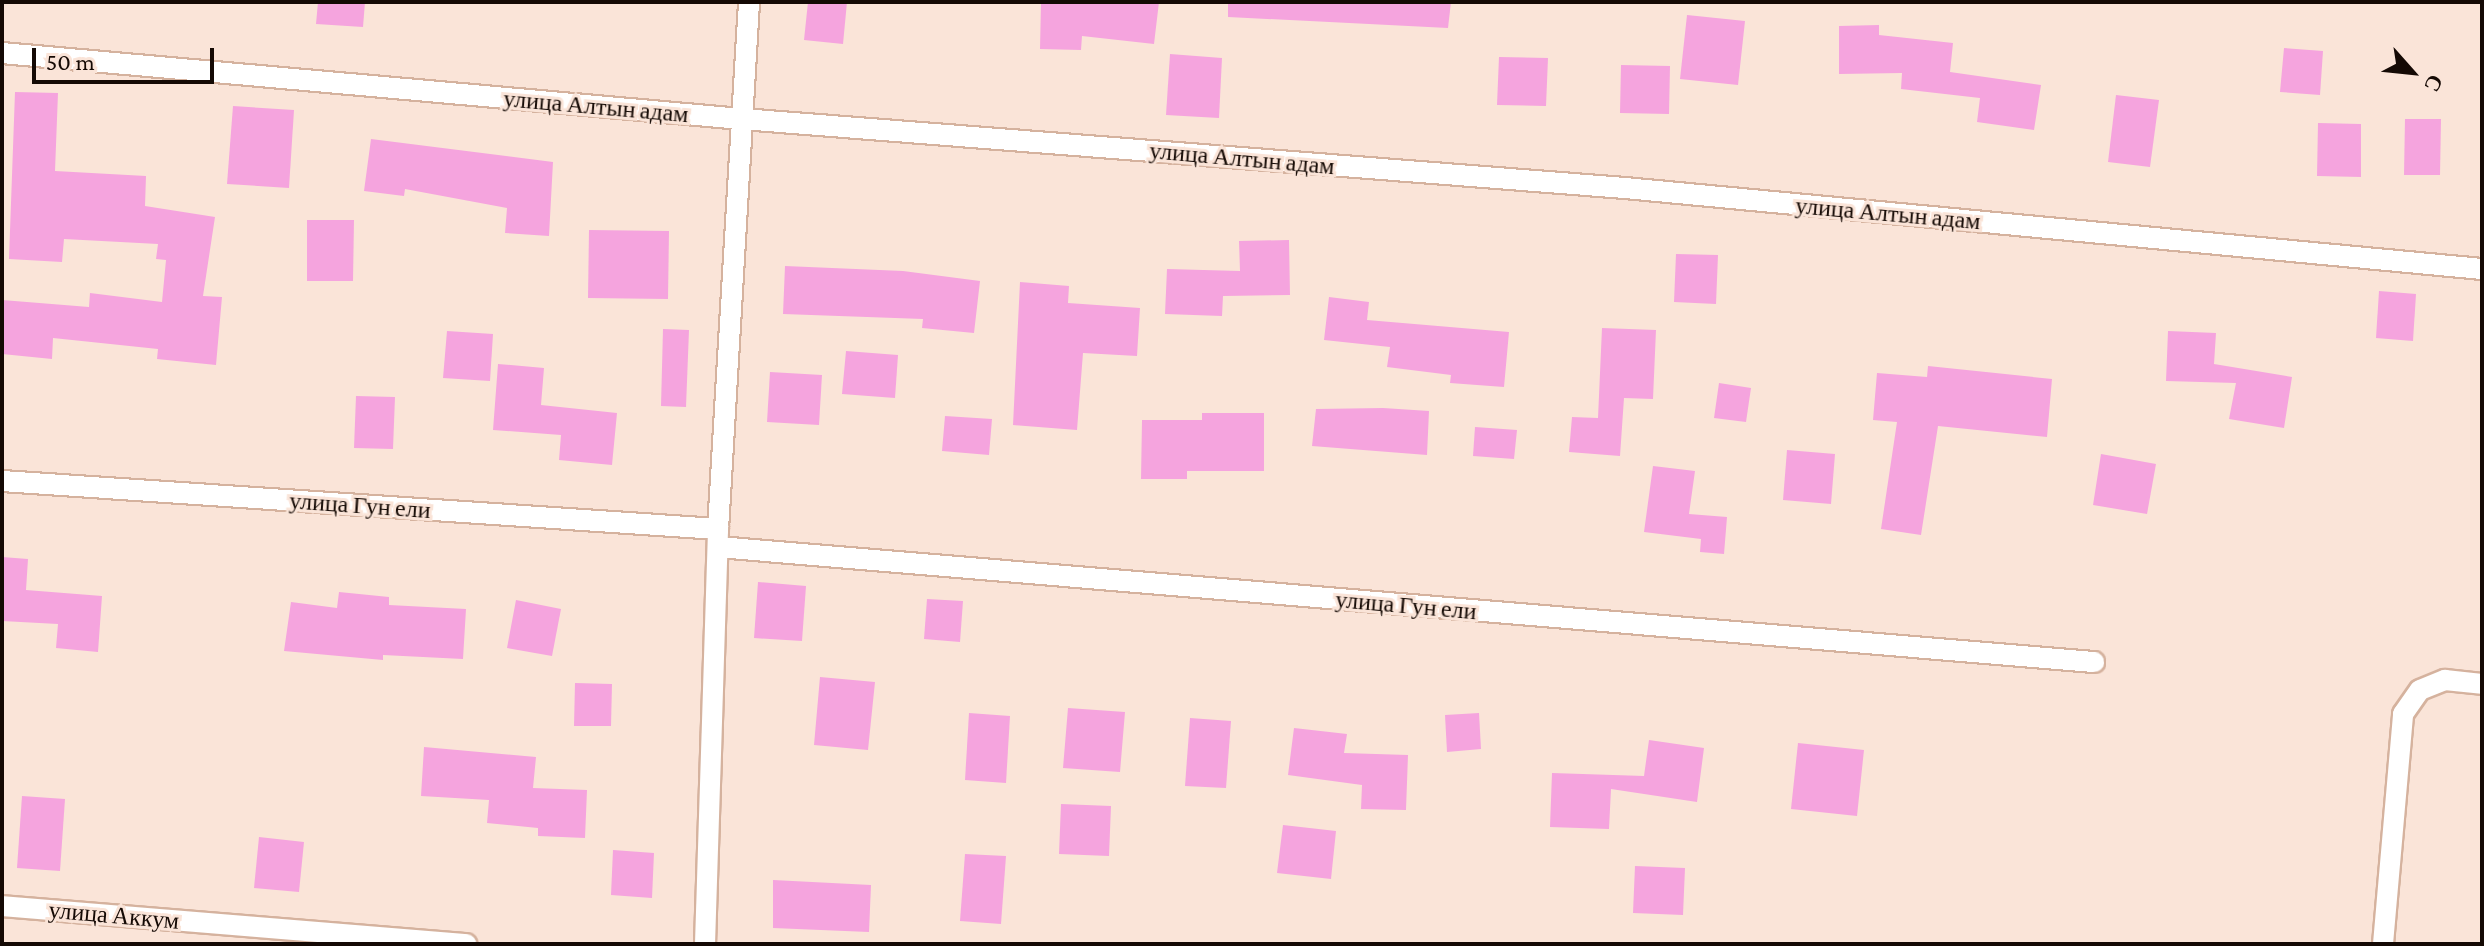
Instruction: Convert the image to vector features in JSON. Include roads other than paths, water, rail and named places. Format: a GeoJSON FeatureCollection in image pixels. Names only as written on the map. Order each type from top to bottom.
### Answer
{"type":"FeatureCollection","features":[{"type":"Feature","properties":{"kind":"street"},"geometry":{"type":"LineString","coordinates":[[705,944],[718,538],[749,2]]}},
{"type":"Feature","properties":{"kind":"street","name":"улица Алтын адам"},"geometry":{"type":"LineString","coordinates":[[2,53],[742,119],[1625,188],[2482,269]]}},
{"type":"Feature","properties":{"kind":"street","name":"улица Гун ели"},"geometry":{"type":"LineString","coordinates":[[2,481],[718,538],[2094,662]]}},
{"type":"Feature","properties":{"kind":"street"},"geometry":{"type":"LineString","coordinates":[[2383,944],[2403,714],[2420,690],[2445,680],[2482,684]]}},
{"type":"Feature","properties":{"kind":"street","name":"улица Аккум"},"geometry":{"type":"LineString","coordinates":[[2,906],[466,944]]}}]}
